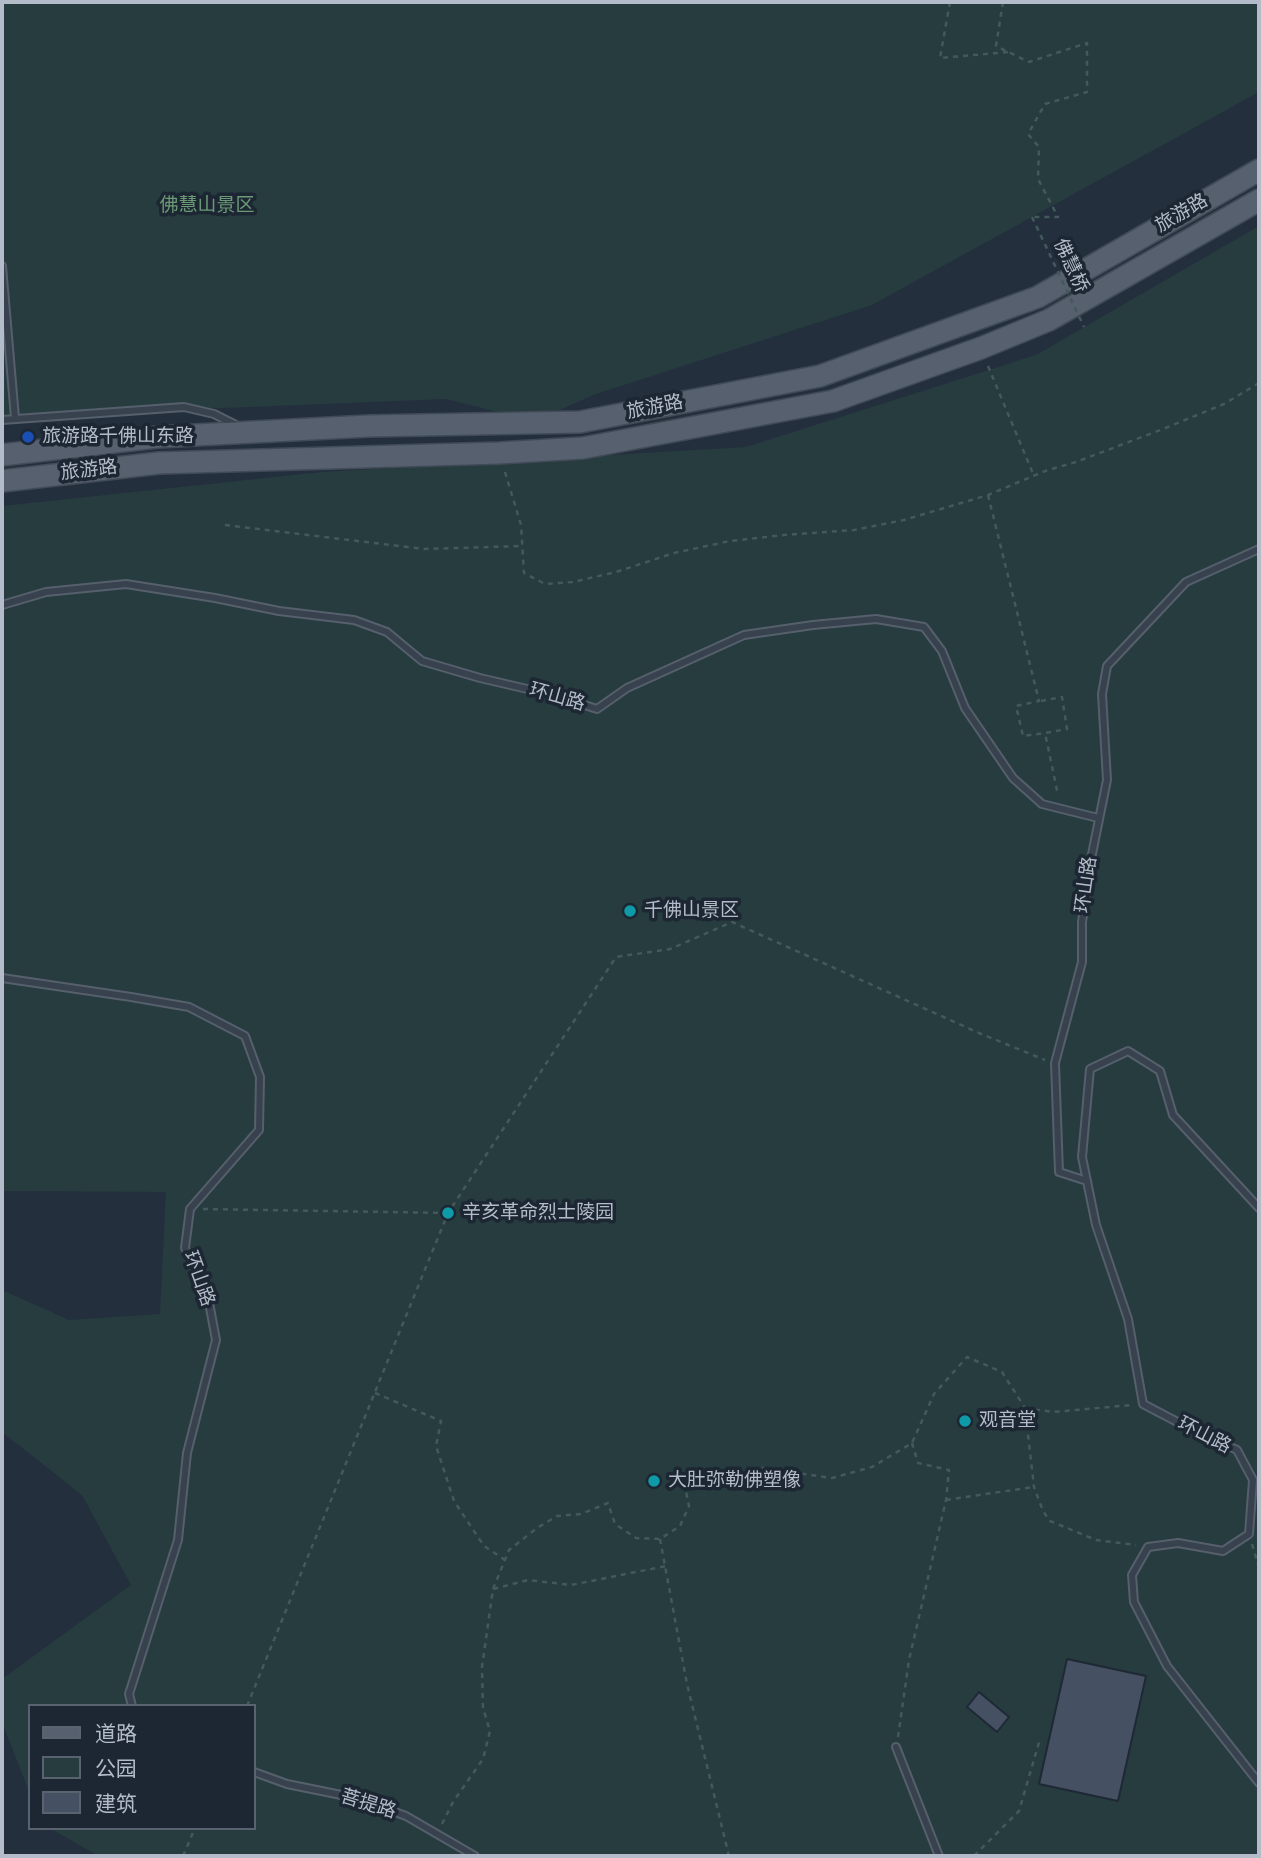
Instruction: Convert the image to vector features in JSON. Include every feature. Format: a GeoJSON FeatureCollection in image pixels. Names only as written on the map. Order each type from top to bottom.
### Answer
{"type":"FeatureCollection","features":[{"type":"Feature","properties":{"kind":"main road","name":"旅游路"},"geometry":{"type":"LineString","coordinates":[[2,455],[157,437],[369,426],[580,422],[820,376],[1038,297],[1259,170]]}},
{"type":"Feature","properties":{"kind":"main road","name":"旅游路"},"geometry":{"type":"LineString","coordinates":[[2,481],[159,463],[583,448],[833,401],[981,348],[1049,320],[1259,200]]}},
{"type":"Feature","properties":{"kind":"lane"},"geometry":{"type":"LineString","coordinates":[[2,266],[15,418]]}},
{"type":"Feature","properties":{"kind":"lane"},"geometry":{"type":"LineString","coordinates":[[2,420],[184,407],[214,414],[250,432]]}},
{"type":"Feature","properties":{"kind":"lane","name":"环山路"},"geometry":{"type":"LineString","coordinates":[[1087,1181],[1059,1172],[1055,1063],[1082,962],[1082,922],[1098,818],[1107,780],[1102,694],[1107,666],[1186,582],[1259,549]]}},
{"type":"Feature","properties":{"kind":"lane","name":"环山路"},"geometry":{"type":"LineString","coordinates":[[2,605],[46,593],[126,584],[279,611],[354,620],[387,632],[422,661],[597,709],[627,688],[744,635],[876,619],[924,627],[942,650],[965,708],[1013,778],[1042,804],[1098,818]]}},
{"type":"Feature","properties":{"kind":"lane"},"geometry":{"type":"LineString","coordinates":[[2,978],[190,1007],[245,1037],[260,1077],[259,1130],[190,1209]]}},
{"type":"Feature","properties":{"kind":"lane"},"geometry":{"type":"LineString","coordinates":[[1143,1404],[1128,1319],[1096,1224],[1082,1157],[1090,1069],[1128,1051],[1160,1071],[1173,1115],[1259,1208]]}},
{"type":"Feature","properties":{"kind":"lane","name":"环山路"},"geometry":{"type":"LineString","coordinates":[[132,1704],[129,1694],[178,1540],[187,1453],[216,1340],[208,1297],[185,1248],[190,1209]]}},
{"type":"Feature","properties":{"kind":"lane","name":"环山路"},"geometry":{"type":"LineString","coordinates":[[1143,1404],[1237,1450],[1253,1480],[1248,1534]]}},
{"type":"Feature","properties":{"kind":"lane"},"geometry":{"type":"LineString","coordinates":[[1248,1534],[1223,1551],[1178,1543],[1148,1547],[1132,1575],[1134,1602],[1167,1666],[1259,1783]]}},
{"type":"Feature","properties":{"kind":"lane"},"geometry":{"type":"LineString","coordinates":[[896,1747],[939,1856]]}},
{"type":"Feature","properties":{"kind":"lane","name":"菩提路"},"geometry":{"type":"LineString","coordinates":[[256,1773],[287,1784],[356,1798],[406,1816],[475,1856]]}},
{"type":"Feature","properties":{"kind":"path"},"geometry":{"type":"LineString","coordinates":[[950,2],[940,58],[1008,52]]}},
{"type":"Feature","properties":{"kind":"path"},"geometry":{"type":"LineString","coordinates":[[1003,2],[996,46],[1008,52]]}},
{"type":"Feature","properties":{"kind":"path","name":"佛慧桥"},"geometry":{"type":"LineString","coordinates":[[1008,52],[1029,62],[1087,43],[1087,92],[1045,103],[1028,134],[1039,147],[1038,179],[1058,217],[1032,217],[1084,327]]}},
{"type":"Feature","properties":{"kind":"path"},"geometry":{"type":"LineString","coordinates":[[981,348],[1034,476]]}},
{"type":"Feature","properties":{"kind":"path"},"geometry":{"type":"LineString","coordinates":[[499,453],[521,525],[524,573],[545,584],[573,582],[674,553],[730,541],[854,530],[904,520],[988,495],[1163,429],[1224,404],[1259,383]]}},
{"type":"Feature","properties":{"kind":"path"},"geometry":{"type":"LineString","coordinates":[[988,495],[1039,701]]}},
{"type":"Feature","properties":{"kind":"path"},"geometry":{"type":"LineString","coordinates":[[225,525],[424,549],[522,546]]}},
{"type":"Feature","properties":{"kind":"path"},"geometry":{"type":"LineString","coordinates":[[1062,697],[1067,729],[1023,736],[1016,706],[1039,701],[1062,697]]}},
{"type":"Feature","properties":{"kind":"path"},"geometry":{"type":"LineString","coordinates":[[1045,733],[1060,809]]}},
{"type":"Feature","properties":{"kind":"path"},"geometry":{"type":"LineString","coordinates":[[248,1704],[448,1213],[616,957],[670,949],[732,922],[979,1033],[1055,1063]]}},
{"type":"Feature","properties":{"kind":"path"},"geometry":{"type":"LineString","coordinates":[[190,1209],[448,1213]]}},
{"type":"Feature","properties":{"kind":"path"},"geometry":{"type":"LineString","coordinates":[[437,1833],[453,1802],[483,1759],[490,1731],[483,1707],[482,1667],[493,1589],[509,1550],[557,1516],[581,1514],[608,1503],[615,1524],[636,1538],[660,1539],[680,1526],[690,1506],[685,1487],[762,1468],[832,1478],[872,1467],[912,1443],[934,1394],[967,1357],[1003,1372],[1025,1408],[1034,1487],[1050,1521],[1096,1540],[1148,1547]]}},
{"type":"Feature","properties":{"kind":"path"},"geometry":{"type":"LineString","coordinates":[[375,1393],[441,1422],[436,1446],[454,1502],[484,1546],[505,1560]]}},
{"type":"Feature","properties":{"kind":"path"},"geometry":{"type":"LineString","coordinates":[[1025,1408],[1054,1412],[1143,1404]]}},
{"type":"Feature","properties":{"kind":"path"},"geometry":{"type":"LineString","coordinates":[[896,1747],[909,1660],[946,1500],[950,1470],[918,1463],[912,1443]]}},
{"type":"Feature","properties":{"kind":"path"},"geometry":{"type":"LineString","coordinates":[[946,1500],[1034,1487]]}},
{"type":"Feature","properties":{"kind":"path"},"geometry":{"type":"LineString","coordinates":[[1248,1534],[1259,1568]]}},
{"type":"Feature","properties":{"kind":"path"},"geometry":{"type":"LineString","coordinates":[[660,1539],[687,1684],[729,1856]]}},
{"type":"Feature","properties":{"kind":"path"},"geometry":{"type":"LineString","coordinates":[[493,1589],[528,1580],[571,1585],[666,1566]]}},
{"type":"Feature","properties":{"kind":"path"},"geometry":{"type":"LineString","coordinates":[[974,1856],[1019,1811],[1040,1739]]}},
{"type":"Feature","properties":{"kind":"path"},"geometry":{"type":"LineString","coordinates":[[183,1856],[194,1830]]}},
{"type":"Feature","properties":{"kind":"green space","name":"佛慧山景区"},"geometry":{"type":"Polygon","coordinates":[[[2,2],[1259,2],[1259,92],[872,305],[596,394],[534,421],[446,399],[2,417],[2,2]]]}},
{"type":"Feature","properties":{"kind":"green space","name":"千佛山景区"},"geometry":{"type":"Polygon","coordinates":[[[1259,226],[1259,1856],[98,1856],[53,1830],[256,1830],[256,1704],[28,1704],[28,1789],[2,1722],[2,1679],[131,1585],[82,1495],[2,1432],[2,1290],[69,1320],[160,1314],[166,1192],[2,1191],[2,506],[322,472],[746,447],[1036,355],[1259,226]]]}},
{"type":"Feature","properties":{"kind":"building"},"geometry":{"type":"Polygon","coordinates":[[[1067,1659],[1146,1676],[1118,1801],[1039,1784],[1067,1659]]]}},
{"type":"Feature","properties":{"kind":"building"},"geometry":{"type":"Polygon","coordinates":[[[979,1692],[1009,1717],[997,1732],[967,1707],[979,1692]]]}},
{"type":"Feature","properties":{"kind":"place","name":"旅游路千佛山东路"},"geometry":{"type":"Point","coordinates":[28,437]}},
{"type":"Feature","properties":{"kind":"place","name":"千佛山景区"},"geometry":{"type":"Point","coordinates":[630,911]}},
{"type":"Feature","properties":{"kind":"place","name":"辛亥革命烈士陵园"},"geometry":{"type":"Point","coordinates":[448,1213]}},
{"type":"Feature","properties":{"kind":"place","name":"观音堂"},"geometry":{"type":"Point","coordinates":[965,1421]}},
{"type":"Feature","properties":{"kind":"place","name":"大肚弥勒佛塑像"},"geometry":{"type":"Point","coordinates":[654,1481]}}]}
